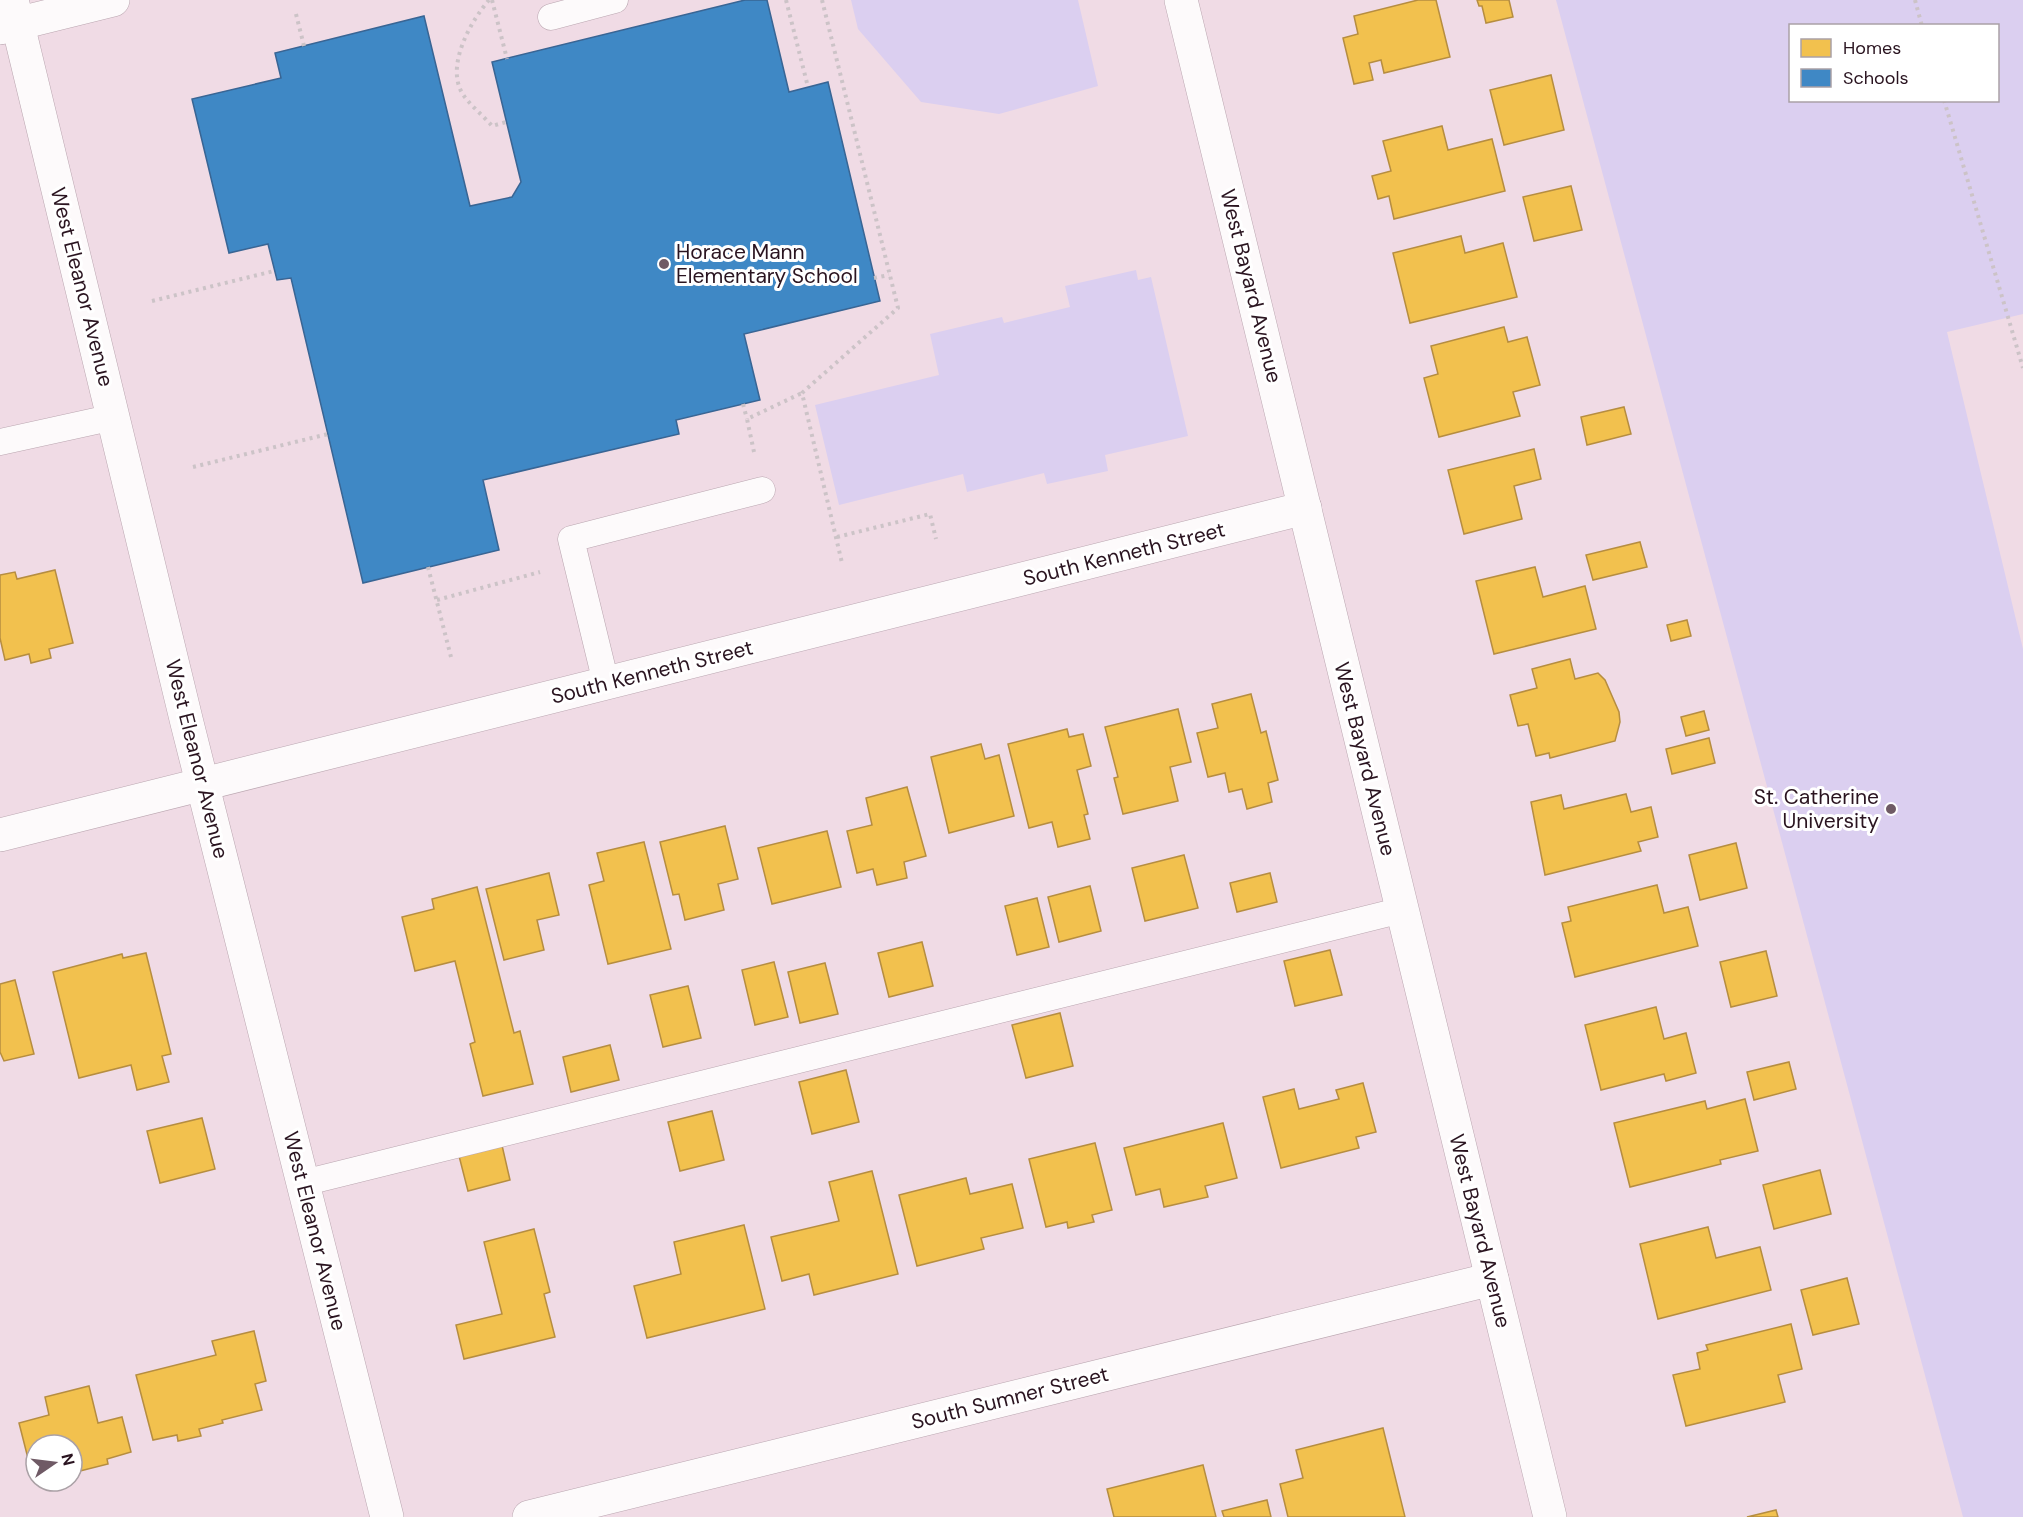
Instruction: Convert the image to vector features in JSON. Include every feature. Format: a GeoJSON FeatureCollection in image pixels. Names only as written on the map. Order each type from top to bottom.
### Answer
{"type":"FeatureCollection","features":[{"type":"Feature","properties":{"kind":"street"},"geometry":{"type":"LineString","coordinates":[[10,17],[113,0]]}},
{"type":"Feature","properties":{"kind":"street","name":"West Bayard Avenue"},"geometry":{"type":"LineString","coordinates":[[1181,0],[1550,1517]]}},
{"type":"Feature","properties":{"kind":"street","name":"West Eleanor Avenue"},"geometry":{"type":"LineString","coordinates":[[10,17],[114,417],[203,784],[387,1517]]}},
{"type":"Feature","properties":{"kind":"street","name":"South Kenneth Street"},"geometry":{"type":"LineString","coordinates":[[0,835],[1305,508]]}},
{"type":"Feature","properties":{"kind":"street","name":"South Sumner Street"},"geometry":{"type":"LineString","coordinates":[[529,1517],[1492,1279]]}},
{"type":"Feature","properties":{"kind":"lane"},"geometry":{"type":"LineString","coordinates":[[551,17],[615,0]]}},
{"type":"Feature","properties":{"kind":"lane"},"geometry":{"type":"LineString","coordinates":[[0,442],[114,417]]}},
{"type":"Feature","properties":{"kind":"lane"},"geometry":{"type":"LineString","coordinates":[[606,683],[571,539],[762,490]]}},
{"type":"Feature","properties":{"kind":"lane"},"geometry":{"type":"LineString","coordinates":[[303,1182],[1402,910]]}},
{"type":"Feature","properties":{"kind":"path"},"geometry":{"type":"LineString","coordinates":[[506,122],[492,126],[461,92],[456,76],[456,64],[478,13],[491,0],[507,59]]}},
{"type":"Feature","properties":{"kind":"path"},"geometry":{"type":"LineString","coordinates":[[786,0],[808,87]]}},
{"type":"Feature","properties":{"kind":"path"},"geometry":{"type":"LineString","coordinates":[[747,419],[802,393],[898,308],[822,0]]}},
{"type":"Feature","properties":{"kind":"path"},"geometry":{"type":"LineString","coordinates":[[1915,0],[1922,24]]}},
{"type":"Feature","properties":{"kind":"path"},"geometry":{"type":"LineString","coordinates":[[296,14],[304,46]]}},
{"type":"Feature","properties":{"kind":"path"},"geometry":{"type":"LineString","coordinates":[[1945,102],[2023,368]]}},
{"type":"Feature","properties":{"kind":"path"},"geometry":{"type":"LineString","coordinates":[[152,301],[274,271]]}},
{"type":"Feature","properties":{"kind":"path"},"geometry":{"type":"LineString","coordinates":[[874,278],[890,274]]}},
{"type":"Feature","properties":{"kind":"path"},"geometry":{"type":"LineString","coordinates":[[802,393],[842,562]]}},
{"type":"Feature","properties":{"kind":"path"},"geometry":{"type":"LineString","coordinates":[[743,404],[755,455]]}},
{"type":"Feature","properties":{"kind":"path"},"geometry":{"type":"LineString","coordinates":[[193,467],[328,434]]}},
{"type":"Feature","properties":{"kind":"path"},"geometry":{"type":"LineString","coordinates":[[837,537],[930,514],[936,539]]}},
{"type":"Feature","properties":{"kind":"path"},"geometry":{"type":"LineString","coordinates":[[437,600],[577,563]]}},
{"type":"Feature","properties":{"kind":"path"},"geometry":{"type":"LineString","coordinates":[[428,567],[452,660]]}},
{"type":"Feature","properties":{"kind":"shaded area"},"geometry":{"type":"Polygon","coordinates":[[[851,0],[1078,0],[1098,86],[999,114],[921,102],[858,29],[851,0]]]}},
{"type":"Feature","properties":{"kind":"shaded area","name":"St. Catherine University"},"geometry":{"type":"Polygon","coordinates":[[[1556,0],[2023,0],[2023,314],[1947,332],[2023,649],[2023,1517],[1963,1517],[1556,0]]]}},
{"type":"Feature","properties":{"kind":"shaded area"},"geometry":{"type":"Polygon","coordinates":[[[1136,270],[1138,280],[1151,277],[1188,436],[1105,455],[1108,471],[1047,484],[1044,473],[967,492],[963,474],[839,505],[815,405],[939,375],[930,334],[1002,317],[1004,323],[1070,307],[1065,286],[1136,270]]]}},
{"type":"Feature","properties":{"kind":"building: Homes"},"geometry":{"type":"Polygon","coordinates":[[[1418,0],[1436,0],[1450,57],[1384,73],[1381,60],[1369,63],[1373,80],[1354,84],[1343,38],[1358,34],[1354,16],[1418,0]]]}},
{"type":"Feature","properties":{"kind":"building: Homes"},"geometry":{"type":"Polygon","coordinates":[[[1477,0],[1509,0],[1513,17],[1486,23],[1482,6],[1479,6],[1477,0]]]}},
{"type":"Feature","properties":{"kind":"building: Homes"},"geometry":{"type":"Polygon","coordinates":[[[1551,75],[1564,130],[1504,145],[1490,90],[1551,75]]]}},
{"type":"Feature","properties":{"kind":"building: Homes"},"geometry":{"type":"Polygon","coordinates":[[[1442,126],[1448,150],[1492,139],[1505,191],[1394,219],[1389,196],[1378,199],[1372,176],[1391,171],[1383,141],[1442,126]]]}},
{"type":"Feature","properties":{"kind":"building: Homes"},"geometry":{"type":"Polygon","coordinates":[[[1571,186],[1582,230],[1534,241],[1523,197],[1571,186]]]}},
{"type":"Feature","properties":{"kind":"building: Homes"},"geometry":{"type":"Polygon","coordinates":[[[1461,236],[1465,253],[1503,243],[1517,297],[1410,323],[1393,253],[1461,236]]]}},
{"type":"Feature","properties":{"kind":"building: Homes"},"geometry":{"type":"Polygon","coordinates":[[[1504,327],[1508,342],[1527,337],[1540,385],[1513,392],[1520,416],[1439,437],[1424,378],[1438,374],[1431,346],[1504,327]]]}},
{"type":"Feature","properties":{"kind":"building: Homes"},"geometry":{"type":"Polygon","coordinates":[[[1624,407],[1631,434],[1587,445],[1581,417],[1624,407]]]}},
{"type":"Feature","properties":{"kind":"building: Homes"},"geometry":{"type":"Polygon","coordinates":[[[1534,449],[1541,479],[1514,486],[1522,519],[1464,534],[1448,470],[1534,449]]]}},
{"type":"Feature","properties":{"kind":"building: Homes"},"geometry":{"type":"Polygon","coordinates":[[[1640,542],[1647,567],[1593,580],[1586,555],[1640,542]]]}},
{"type":"Feature","properties":{"kind":"building: Homes"},"geometry":{"type":"Polygon","coordinates":[[[1535,567],[1543,597],[1585,586],[1596,629],[1494,654],[1476,581],[1535,567]]]}},
{"type":"Feature","properties":{"kind":"building: Homes"},"geometry":{"type":"Polygon","coordinates":[[[55,570],[73,643],[49,649],[51,658],[31,663],[29,654],[5,660],[0,638],[0,575],[15,572],[17,579],[55,570]]]}},
{"type":"Feature","properties":{"kind":"building: Homes"},"geometry":{"type":"Polygon","coordinates":[[[1687,620],[1691,636],[1671,641],[1667,625],[1687,620]]]}},
{"type":"Feature","properties":{"kind":"building: Homes"},"geometry":{"type":"Polygon","coordinates":[[[1570,659],[1575,679],[1598,673],[1605,680],[1619,712],[1620,722],[1615,741],[1550,758],[1549,753],[1536,756],[1528,724],[1518,726],[1510,695],[1537,688],[1532,669],[1570,659]]]}},
{"type":"Feature","properties":{"kind":"building: Homes"},"geometry":{"type":"Polygon","coordinates":[[[1251,694],[1261,733],[1266,731],[1278,780],[1268,783],[1272,802],[1247,809],[1242,789],[1229,792],[1225,773],[1208,777],[1197,733],[1218,728],[1212,704],[1251,694]]]}},
{"type":"Feature","properties":{"kind":"building: Homes"},"geometry":{"type":"Polygon","coordinates":[[[1178,709],[1191,762],[1170,767],[1178,801],[1123,814],[1114,778],[1118,777],[1105,727],[1178,709]]]}},
{"type":"Feature","properties":{"kind":"building: Homes"},"geometry":{"type":"Polygon","coordinates":[[[1704,711],[1709,730],[1686,736],[1681,717],[1704,711]]]}},
{"type":"Feature","properties":{"kind":"building: Homes"},"geometry":{"type":"Polygon","coordinates":[[[1067,729],[1069,737],[1083,734],[1091,766],[1077,770],[1088,814],[1084,815],[1090,839],[1058,847],[1052,822],[1029,828],[1008,744],[1067,729]]]}},
{"type":"Feature","properties":{"kind":"building: Homes"},"geometry":{"type":"Polygon","coordinates":[[[1709,738],[1715,763],[1672,774],[1666,749],[1709,738]]]}},
{"type":"Feature","properties":{"kind":"building: Homes"},"geometry":{"type":"Polygon","coordinates":[[[981,744],[985,759],[999,755],[1014,816],[949,833],[931,757],[981,744]]]}},
{"type":"Feature","properties":{"kind":"building: Homes"},"geometry":{"type":"Polygon","coordinates":[[[907,787],[926,856],[904,862],[907,878],[877,885],[873,869],[857,873],[847,831],[872,825],[866,798],[907,787]]]}},
{"type":"Feature","properties":{"kind":"building: Homes"},"geometry":{"type":"Polygon","coordinates":[[[1626,794],[1631,812],[1651,807],[1658,837],[1638,842],[1641,851],[1545,875],[1531,802],[1561,795],[1564,809],[1626,794]]]}},
{"type":"Feature","properties":{"kind":"building: Homes"},"geometry":{"type":"Polygon","coordinates":[[[725,826],[738,879],[718,884],[724,910],[685,920],[679,894],[673,895],[660,842],[725,826]]]}},
{"type":"Feature","properties":{"kind":"building: Homes"},"geometry":{"type":"Polygon","coordinates":[[[827,831],[841,887],[772,904],[758,848],[827,831]]]}},
{"type":"Feature","properties":{"kind":"building: Homes"},"geometry":{"type":"Polygon","coordinates":[[[644,842],[671,949],[608,964],[589,885],[604,881],[597,853],[644,842]]]}},
{"type":"Feature","properties":{"kind":"building: Homes"},"geometry":{"type":"Polygon","coordinates":[[[1736,843],[1747,888],[1700,900],[1689,855],[1736,843]]]}},
{"type":"Feature","properties":{"kind":"building: Homes"},"geometry":{"type":"Polygon","coordinates":[[[1184,855],[1198,908],[1145,921],[1132,868],[1184,855]]]}},
{"type":"Feature","properties":{"kind":"building: Homes"},"geometry":{"type":"Polygon","coordinates":[[[549,873],[559,915],[537,920],[544,950],[504,960],[486,889],[549,873]]]}},
{"type":"Feature","properties":{"kind":"building: Homes"},"geometry":{"type":"Polygon","coordinates":[[[1270,873],[1277,902],[1237,912],[1230,883],[1270,873]]]}},
{"type":"Feature","properties":{"kind":"building: Homes"},"geometry":{"type":"Polygon","coordinates":[[[1657,885],[1664,913],[1688,907],[1698,946],[1575,977],[1562,923],[1571,921],[1568,907],[1657,885]]]}},
{"type":"Feature","properties":{"kind":"building: Homes"},"geometry":{"type":"Polygon","coordinates":[[[1090,886],[1101,931],[1059,942],[1048,897],[1090,886]]]}},
{"type":"Feature","properties":{"kind":"building: Homes"},"geometry":{"type":"Polygon","coordinates":[[[477,887],[514,1033],[520,1031],[533,1084],[483,1096],[470,1044],[475,1042],[455,961],[415,971],[402,917],[434,909],[432,899],[477,887]]]}},
{"type":"Feature","properties":{"kind":"building: Homes"},"geometry":{"type":"Polygon","coordinates":[[[1037,898],[1049,947],[1017,955],[1005,906],[1037,898]]]}},
{"type":"Feature","properties":{"kind":"building: Homes"},"geometry":{"type":"Polygon","coordinates":[[[922,942],[933,986],[889,997],[878,953],[922,942]]]}},
{"type":"Feature","properties":{"kind":"building: Homes"},"geometry":{"type":"Polygon","coordinates":[[[1330,950],[1342,995],[1295,1006],[1284,961],[1330,950]]]}},
{"type":"Feature","properties":{"kind":"building: Homes"},"geometry":{"type":"Polygon","coordinates":[[[1766,951],[1777,996],[1731,1007],[1720,962],[1766,951]]]}},
{"type":"Feature","properties":{"kind":"building: Homes"},"geometry":{"type":"Polygon","coordinates":[[[146,953],[171,1054],[162,1056],[169,1082],[137,1090],[131,1065],[79,1078],[53,972],[122,954],[123,958],[146,953]]]}},
{"type":"Feature","properties":{"kind":"building: Homes"},"geometry":{"type":"Polygon","coordinates":[[[774,962],[788,1017],[755,1025],[742,970],[774,962]]]}},
{"type":"Feature","properties":{"kind":"building: Homes"},"geometry":{"type":"Polygon","coordinates":[[[825,963],[838,1014],[800,1023],[788,972],[825,963]]]}},
{"type":"Feature","properties":{"kind":"building: Homes"},"geometry":{"type":"Polygon","coordinates":[[[15,980],[34,1054],[4,1061],[0,1052],[0,984],[15,980]]]}},
{"type":"Feature","properties":{"kind":"building: Homes"},"geometry":{"type":"Polygon","coordinates":[[[688,986],[701,1038],[663,1047],[650,995],[688,986]]]}},
{"type":"Feature","properties":{"kind":"building: Homes"},"geometry":{"type":"Polygon","coordinates":[[[1656,1007],[1664,1039],[1686,1033],[1696,1073],[1666,1081],[1664,1074],[1601,1090],[1585,1025],[1656,1007]]]}},
{"type":"Feature","properties":{"kind":"building: Homes"},"geometry":{"type":"Polygon","coordinates":[[[1060,1013],[1073,1066],[1026,1078],[1012,1025],[1060,1013]]]}},
{"type":"Feature","properties":{"kind":"building: Homes"},"geometry":{"type":"Polygon","coordinates":[[[610,1045],[619,1080],[571,1092],[563,1057],[610,1045]]]}},
{"type":"Feature","properties":{"kind":"building: Homes"},"geometry":{"type":"Polygon","coordinates":[[[1789,1062],[1796,1089],[1754,1100],[1747,1072],[1789,1062]]]}},
{"type":"Feature","properties":{"kind":"building: Homes"},"geometry":{"type":"Polygon","coordinates":[[[846,1070],[859,1122],[812,1134],[799,1082],[846,1070]]]}},
{"type":"Feature","properties":{"kind":"building: Homes"},"geometry":{"type":"Polygon","coordinates":[[[1363,1083],[1376,1132],[1356,1137],[1359,1148],[1281,1168],[1263,1097],[1294,1089],[1299,1109],[1339,1099],[1336,1090],[1363,1083]]]}},
{"type":"Feature","properties":{"kind":"building: Homes"},"geometry":{"type":"Polygon","coordinates":[[[1745,1099],[1758,1151],[1720,1160],[1721,1164],[1630,1187],[1614,1123],[1705,1101],[1707,1109],[1745,1099]]]}},
{"type":"Feature","properties":{"kind":"building: Homes"},"geometry":{"type":"Polygon","coordinates":[[[712,1111],[724,1160],[680,1171],[668,1122],[712,1111]]]}},
{"type":"Feature","properties":{"kind":"building: Homes"},"geometry":{"type":"Polygon","coordinates":[[[202,1118],[215,1169],[160,1183],[147,1131],[202,1118]]]}},
{"type":"Feature","properties":{"kind":"building: Homes"},"geometry":{"type":"Polygon","coordinates":[[[1223,1123],[1237,1178],[1205,1186],[1208,1197],[1164,1207],[1160,1189],[1136,1195],[1124,1148],[1223,1123]]]}},
{"type":"Feature","properties":{"kind":"building: Homes"},"geometry":{"type":"Polygon","coordinates":[[[501,1141],[510,1180],[468,1191],[458,1152],[501,1141]]]}},
{"type":"Feature","properties":{"kind":"building: Homes"},"geometry":{"type":"Polygon","coordinates":[[[1095,1143],[1112,1210],[1092,1215],[1094,1222],[1068,1228],[1067,1222],[1046,1227],[1029,1159],[1095,1143]]]}},
{"type":"Feature","properties":{"kind":"building: Homes"},"geometry":{"type":"Polygon","coordinates":[[[1820,1170],[1831,1214],[1774,1229],[1763,1185],[1820,1170]]]}},
{"type":"Feature","properties":{"kind":"building: Homes"},"geometry":{"type":"Polygon","coordinates":[[[872,1171],[898,1274],[814,1295],[809,1274],[782,1281],[771,1237],[839,1221],[829,1182],[872,1171]]]}},
{"type":"Feature","properties":{"kind":"building: Homes"},"geometry":{"type":"Polygon","coordinates":[[[966,1178],[970,1194],[1012,1184],[1023,1228],[981,1238],[984,1249],[917,1266],[899,1195],[966,1178]]]}},
{"type":"Feature","properties":{"kind":"building: Homes"},"geometry":{"type":"Polygon","coordinates":[[[744,1225],[765,1309],[647,1338],[634,1286],[681,1274],[674,1242],[744,1225]]]}},
{"type":"Feature","properties":{"kind":"building: Homes"},"geometry":{"type":"Polygon","coordinates":[[[1708,1227],[1716,1258],[1760,1247],[1771,1290],[1658,1319],[1640,1244],[1708,1227]]]}},
{"type":"Feature","properties":{"kind":"building: Homes"},"geometry":{"type":"Polygon","coordinates":[[[534,1229],[550,1292],[544,1294],[555,1337],[464,1359],[456,1325],[502,1314],[484,1242],[534,1229]]]}},
{"type":"Feature","properties":{"kind":"building: Homes"},"geometry":{"type":"Polygon","coordinates":[[[1847,1278],[1859,1324],[1813,1335],[1801,1290],[1847,1278]]]}},
{"type":"Feature","properties":{"kind":"building: Homes"},"geometry":{"type":"Polygon","coordinates":[[[1791,1324],[1802,1369],[1778,1375],[1785,1402],[1686,1426],[1673,1375],[1700,1369],[1697,1353],[1708,1350],[1706,1345],[1791,1324]]]}},
{"type":"Feature","properties":{"kind":"building: Homes"},"geometry":{"type":"Polygon","coordinates":[[[254,1331],[266,1381],[255,1384],[262,1410],[222,1420],[223,1423],[199,1429],[201,1436],[178,1441],[177,1435],[153,1440],[136,1375],[216,1355],[212,1341],[254,1331]]]}},
{"type":"Feature","properties":{"kind":"building: Homes"},"geometry":{"type":"Polygon","coordinates":[[[89,1386],[98,1423],[122,1417],[131,1452],[107,1459],[108,1464],[84,1470],[84,1433],[24,1433],[24,1443],[19,1423],[49,1415],[45,1397],[89,1386]]]}},
{"type":"Feature","properties":{"kind":"building: Homes"},"geometry":{"type":"Polygon","coordinates":[[[1383,1428],[1405,1517],[1288,1517],[1280,1484],[1303,1478],[1296,1450],[1383,1428]]]}},
{"type":"Feature","properties":{"kind":"building: Homes"},"geometry":{"type":"Polygon","coordinates":[[[1203,1465],[1216,1517],[1114,1517],[1107,1489],[1203,1465]]]}},
{"type":"Feature","properties":{"kind":"building: Homes"},"geometry":{"type":"Polygon","coordinates":[[[1267,1500],[1271,1517],[1224,1517],[1222,1511],[1267,1500]]]}},
{"type":"Feature","properties":{"kind":"building: Homes"},"geometry":{"type":"Polygon","coordinates":[[[1776,1510],[1778,1517],[1747,1517],[1776,1510]]]}},
{"type":"Feature","properties":{"kind":"building: Schools","name":"Horace Mann Elementary School"},"geometry":{"type":"Polygon","coordinates":[[[745,0],[767,0],[789,92],[828,82],[880,301],[744,334],[760,400],[676,420],[679,434],[483,480],[499,550],[363,583],[291,278],[277,280],[268,244],[229,253],[192,99],[281,78],[275,53],[424,16],[470,206],[512,197],[521,182],[492,62],[745,0]]]}},
{"type":"Feature","properties":{"kind":"place","name":"Horace Mann Elementary School"},"geometry":{"type":"Point","coordinates":[664,264]}},
{"type":"Feature","properties":{"kind":"place","name":"St. Catherine University"},"geometry":{"type":"Point","coordinates":[1891,809]}}]}
